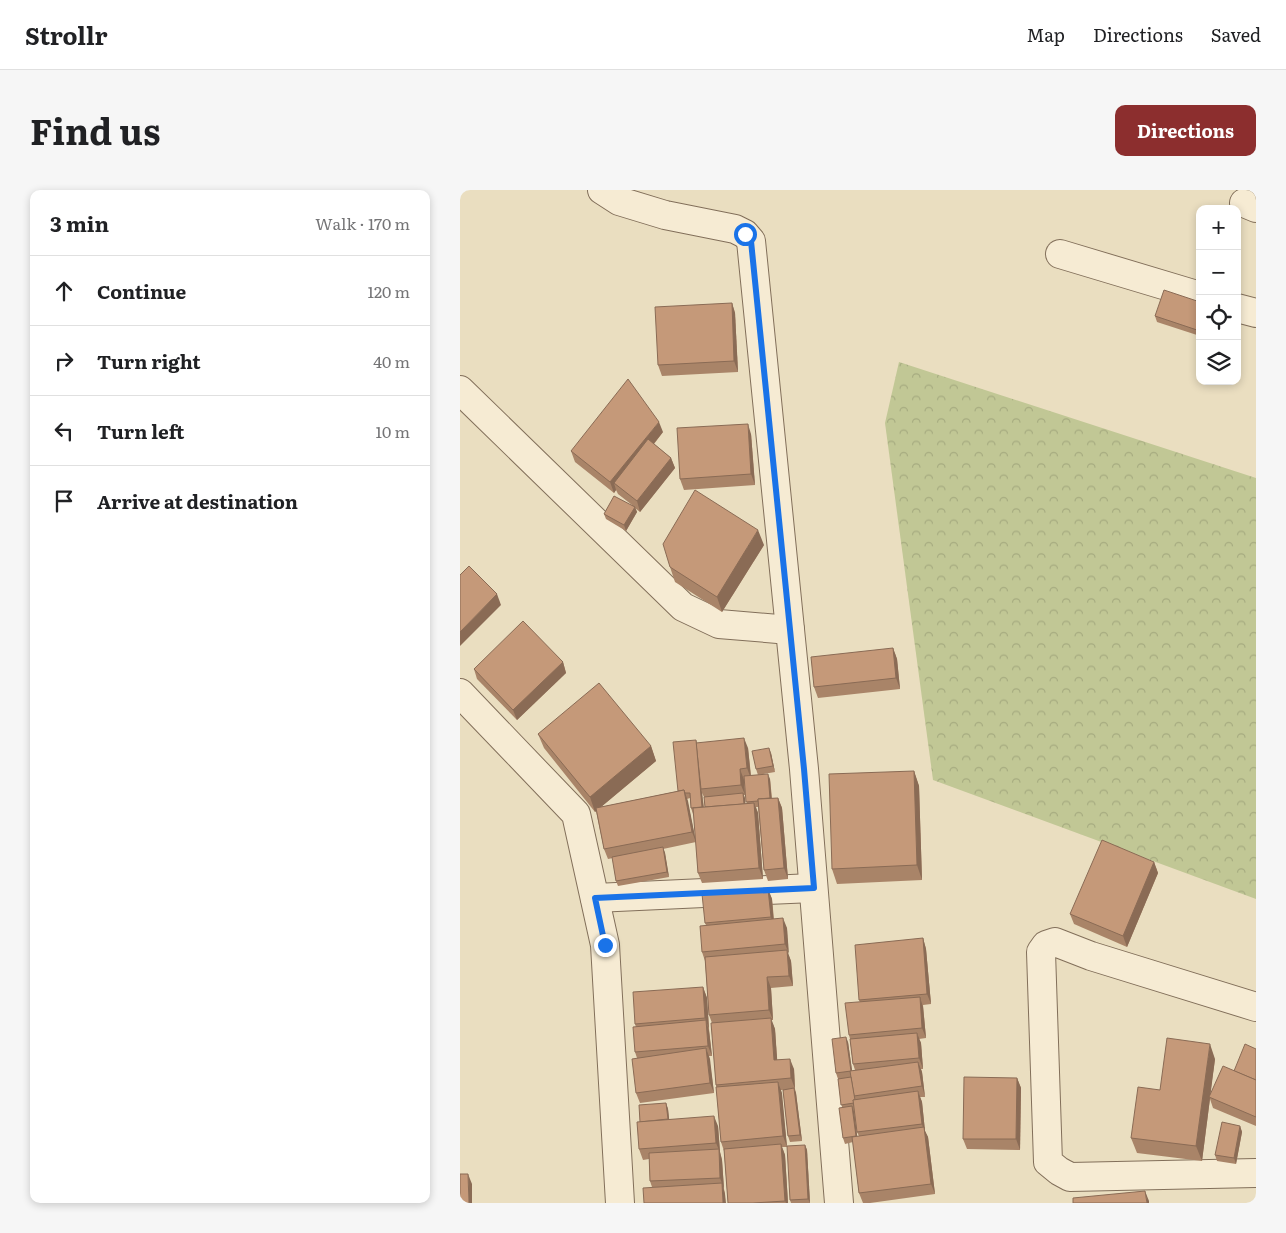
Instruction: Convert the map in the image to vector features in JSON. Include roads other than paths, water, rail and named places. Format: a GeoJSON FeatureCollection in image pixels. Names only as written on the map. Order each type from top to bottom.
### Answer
{"type":"FeatureCollection","features":[{"type":"Feature","properties":{"kind":"street"},"geometry":{"type":"LineString","coordinates":[[602,190],[619,201],[665,215],[735,230],[745,234],[751,241],[804,769],[839,1203]]}},
{"type":"Feature","properties":{"kind":"street"},"geometry":{"type":"LineString","coordinates":[[1060,254],[1197,295]]}},
{"type":"Feature","properties":{"kind":"street"},"geometry":{"type":"LineString","coordinates":[[1241,309],[1256,314]]}},
{"type":"Feature","properties":{"kind":"street"},"geometry":{"type":"LineString","coordinates":[[460,390],[683,607],[719,624],[790,630]]}},
{"type":"Feature","properties":{"kind":"street"},"geometry":{"type":"LineString","coordinates":[[460,693],[576,814],[605,945],[620,1203]]}},
{"type":"Feature","properties":{"kind":"street"},"geometry":{"type":"LineString","coordinates":[[595,898],[814,888]]}},
{"type":"Feature","properties":{"kind":"street"},"geometry":{"type":"LineString","coordinates":[[1256,1006],[1091,956],[1055,942],[1046,945],[1041,952],[1048,1162],[1070,1177],[1256,1173]]}}]}
